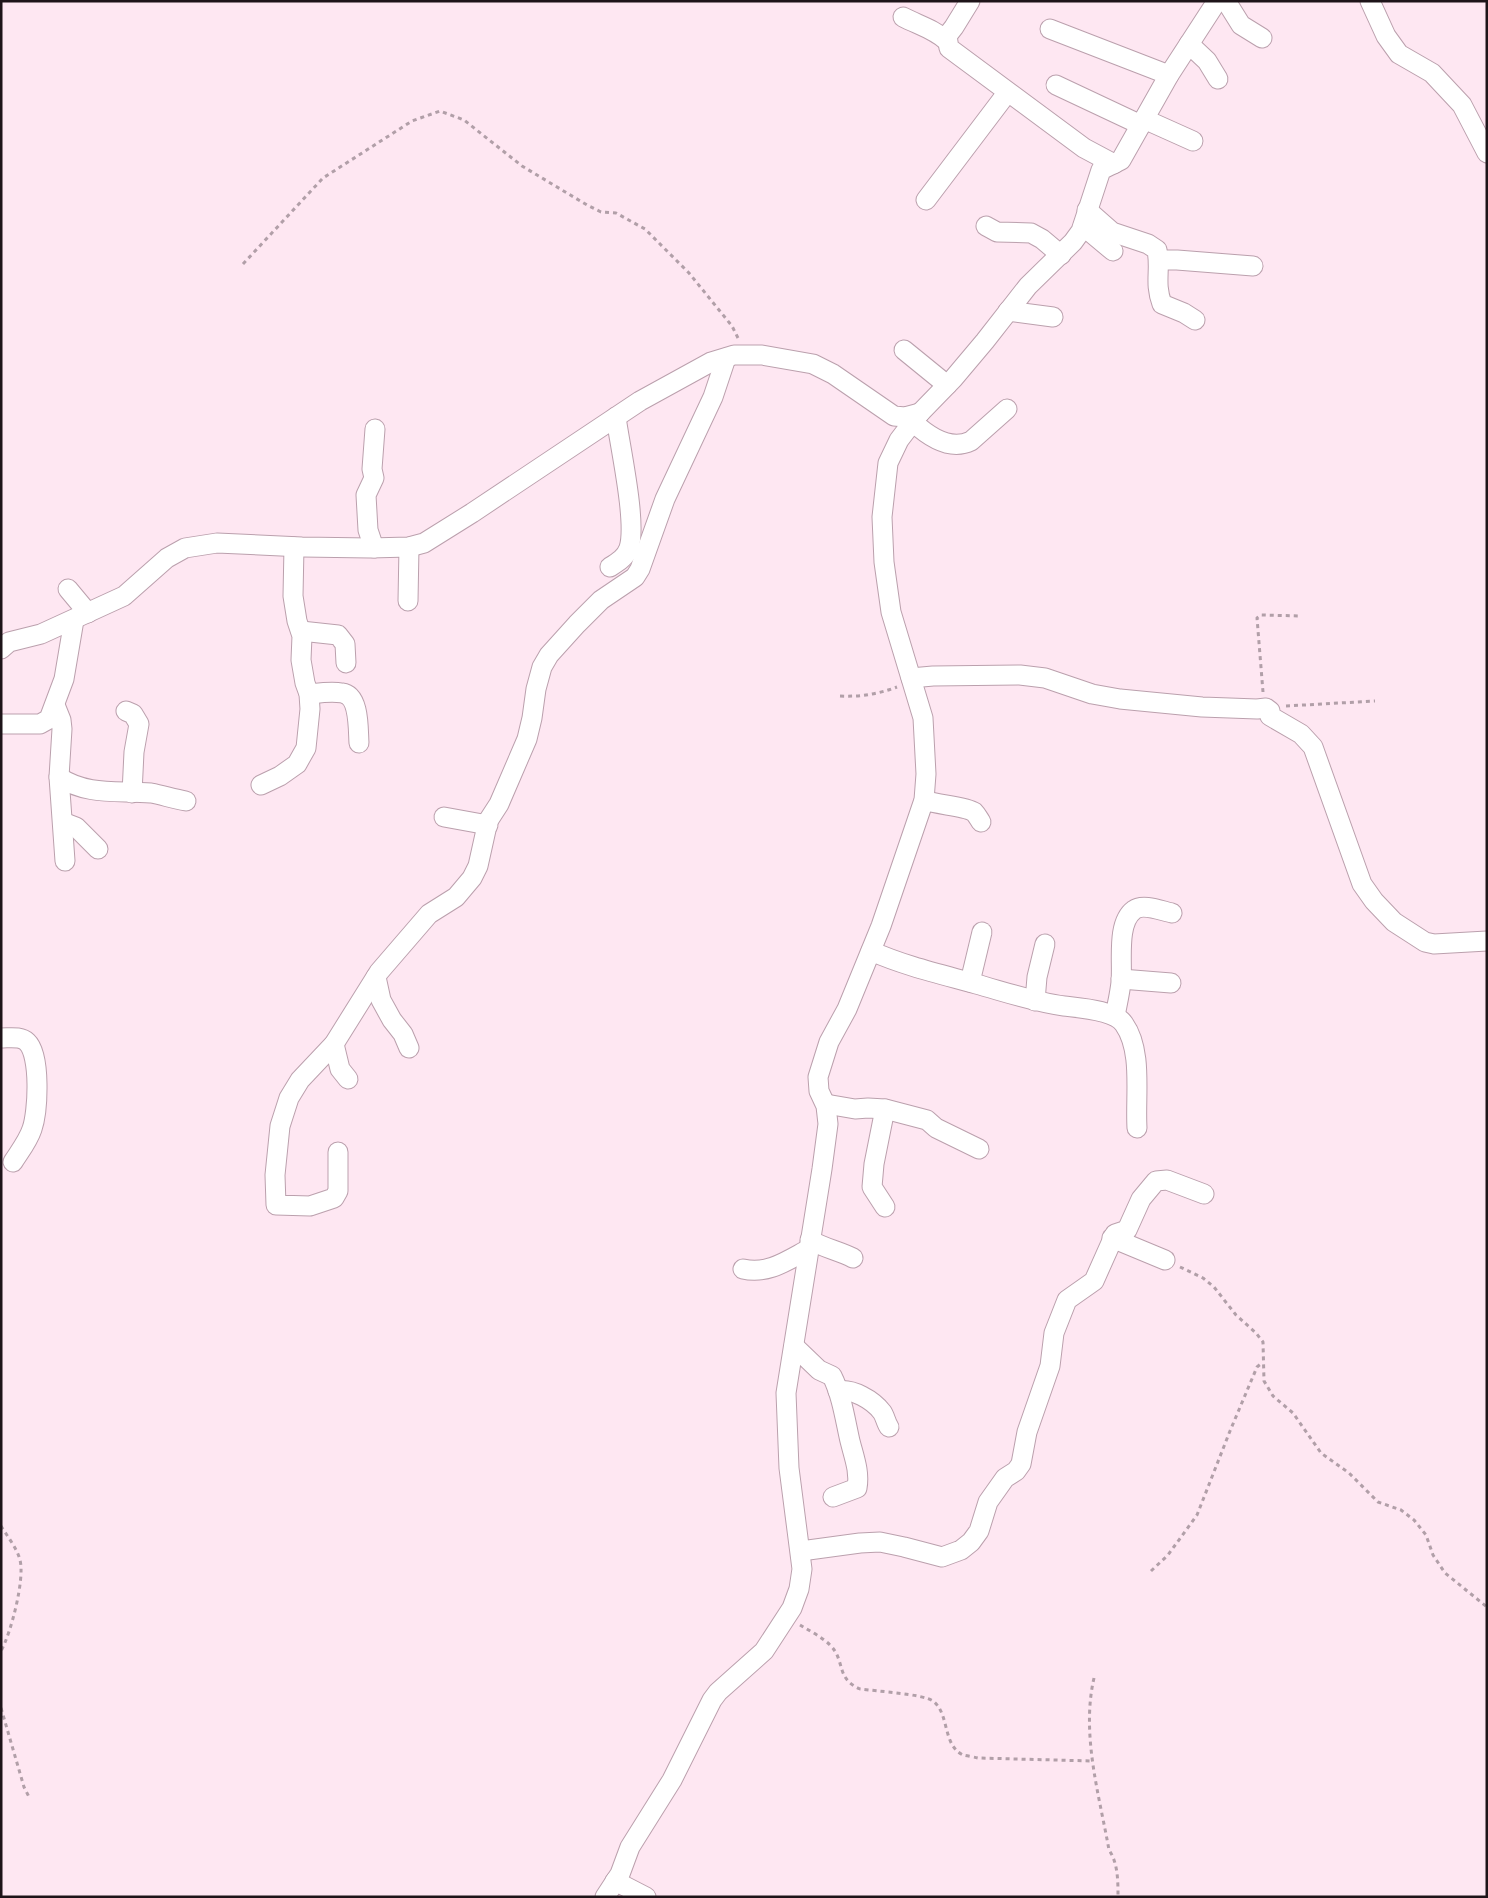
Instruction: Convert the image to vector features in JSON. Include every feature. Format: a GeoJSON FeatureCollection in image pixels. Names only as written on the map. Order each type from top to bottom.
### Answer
{"type":"FeatureCollection","features":[{"type":"Feature","properties":{"kind":"street"},"geometry":{"type":"LineString","coordinates":[[947,41],[947,36],[970,1]]}},
{"type":"Feature","properties":{"kind":"street"},"geometry":{"type":"LineString","coordinates":[[646,1897],[610,1889],[630,1847],[672,1780],[712,1700],[718,1692],[764,1651],[787,1615],[799,1589],[802,1569],[801,1551],[789,1468],[786,1392],[828,1124],[826,1104],[819,1091],[818,1077],[829,1042],[847,1009],[871,951],[924,800],[926,774],[923,718],[892,612],[884,562],[882,517],[888,463],[899,440],[916,418],[985,342],[1028,286],[1073,242],[1085,218],[1102,170],[1121,160],[1169,75],[1217,1]]}},
{"type":"Feature","properties":{"kind":"street"},"geometry":{"type":"LineString","coordinates":[[1226,1],[1241,25],[1262,38]]}},
{"type":"Feature","properties":{"kind":"street"},"geometry":{"type":"LineString","coordinates":[[1370,1],[1386,36],[1399,54],[1432,73],[1462,105],[1487,152]]}},
{"type":"Feature","properties":{"kind":"street"},"geometry":{"type":"LineString","coordinates":[[903,17],[915,24],[937,32],[947,41],[950,48],[956,54],[1007,93],[1084,148],[1114,164]]}},
{"type":"Feature","properties":{"kind":"street"},"geometry":{"type":"LineString","coordinates":[[1050,29],[1169,75]]}},
{"type":"Feature","properties":{"kind":"street"},"geometry":{"type":"LineString","coordinates":[[1189,44],[1207,61],[1218,79]]}},
{"type":"Feature","properties":{"kind":"street"},"geometry":{"type":"LineString","coordinates":[[1056,84],[1143,122],[1193,141]]}},
{"type":"Feature","properties":{"kind":"street"},"geometry":{"type":"LineString","coordinates":[[926,200],[1007,93]]}},
{"type":"Feature","properties":{"kind":"street"},"geometry":{"type":"LineString","coordinates":[[1085,218],[1113,251]]}},
{"type":"Feature","properties":{"kind":"street"},"geometry":{"type":"LineString","coordinates":[[1085,218],[1112,232],[1148,244],[1157,250],[1159,260],[1156,282],[1162,304],[1195,320]]}},
{"type":"Feature","properties":{"kind":"street"},"geometry":{"type":"LineString","coordinates":[[986,226],[997,232],[1031,233],[1042,239],[1061,255]]}},
{"type":"Feature","properties":{"kind":"street"},"geometry":{"type":"LineString","coordinates":[[1159,260],[1253,266]]}},
{"type":"Feature","properties":{"kind":"street"},"geometry":{"type":"LineString","coordinates":[[1008,311],[1053,317]]}},
{"type":"Feature","properties":{"kind":"street"},"geometry":{"type":"LineString","coordinates":[[904,350],[947,385]]}},
{"type":"Feature","properties":{"kind":"street"},"geometry":{"type":"LineString","coordinates":[[338,1152],[338,1191],[334,1198],[310,1206],[287,1207],[276,1205],[275,1175],[280,1126],[289,1098],[300,1080],[334,1044],[376,977],[429,914],[465,889],[478,866],[488,825],[527,739],[542,667],[549,655],[602,600],[635,577],[640,569],[665,499],[713,397],[735,356]]}},
{"type":"Feature","properties":{"kind":"street"},"geometry":{"type":"LineString","coordinates":[[1,649],[9,642],[41,634],[124,596],[162,562],[185,548],[217,543],[294,547],[374,548],[409,547],[424,543],[640,401],[701,368],[735,356],[801,361],[813,364],[834,374],[894,416],[916,418]]}},
{"type":"Feature","properties":{"kind":"street"},"geometry":{"type":"LineString","coordinates":[[916,418],[924,432],[950,445],[965,444],[971,442],[1007,409]]}},
{"type":"Feature","properties":{"kind":"street"},"geometry":{"type":"LineString","coordinates":[[610,567],[624,557],[631,540],[630,506],[616,417]]}},
{"type":"Feature","properties":{"kind":"street"},"geometry":{"type":"LineString","coordinates":[[374,548],[368,530],[366,495],[374,478],[372,469],[375,429]]}},
{"type":"Feature","properties":{"kind":"street"},"geometry":{"type":"LineString","coordinates":[[261,785],[280,776],[297,764],[306,748],[310,709],[309,694],[301,660],[302,636],[293,596],[294,547]]}},
{"type":"Feature","properties":{"kind":"street"},"geometry":{"type":"LineString","coordinates":[[408,601],[409,547]]}},
{"type":"Feature","properties":{"kind":"street"},"geometry":{"type":"LineString","coordinates":[[1,724],[40,724],[49,719],[64,679],[81,616],[68,588]]}},
{"type":"Feature","properties":{"kind":"street"},"geometry":{"type":"LineString","coordinates":[[300,631],[338,636],[345,644],[346,663]]}},
{"type":"Feature","properties":{"kind":"street"},"geometry":{"type":"LineString","coordinates":[[912,680],[933,676],[1020,675],[1045,678],[1092,694],[1120,700],[1257,710],[1268,709],[1270,716],[1301,734],[1313,747],[1362,884],[1374,902],[1394,922],[1425,942],[1434,944],[1487,941]]}},
{"type":"Feature","properties":{"kind":"street"},"geometry":{"type":"LineString","coordinates":[[309,694],[344,693],[350,697],[357,713],[358,743]]}},
{"type":"Feature","properties":{"kind":"street"},"geometry":{"type":"LineString","coordinates":[[55,705],[61,720],[62,729],[59,777],[64,862]]}},
{"type":"Feature","properties":{"kind":"street"},"geometry":{"type":"LineString","coordinates":[[126,711],[133,714],[139,724],[134,752],[132,793]]}},
{"type":"Feature","properties":{"kind":"street"},"geometry":{"type":"LineString","coordinates":[[59,777],[70,784],[83,788],[151,794],[186,801]]}},
{"type":"Feature","properties":{"kind":"street"},"geometry":{"type":"LineString","coordinates":[[924,800],[946,806],[963,807],[974,812],[981,822]]}},
{"type":"Feature","properties":{"kind":"street"},"geometry":{"type":"LineString","coordinates":[[444,817],[488,825]]}},
{"type":"Feature","properties":{"kind":"street"},"geometry":{"type":"LineString","coordinates":[[63,822],[76,827],[98,849]]}},
{"type":"Feature","properties":{"kind":"street"},"geometry":{"type":"LineString","coordinates":[[1115,1016],[1122,980],[1121,941],[1124,928],[1133,910],[1140,907],[1172,913]]}},
{"type":"Feature","properties":{"kind":"street"},"geometry":{"type":"LineString","coordinates":[[970,982],[982,932]]}},
{"type":"Feature","properties":{"kind":"street"},"geometry":{"type":"LineString","coordinates":[[1035,1001],[1037,977],[1045,944]]}},
{"type":"Feature","properties":{"kind":"street"},"geometry":{"type":"LineString","coordinates":[[871,951],[919,969],[1035,1001],[1093,1010],[1115,1016],[1123,1022],[1134,1040],[1137,1128]]}},
{"type":"Feature","properties":{"kind":"street"},"geometry":{"type":"LineString","coordinates":[[376,977],[381,1000],[392,1020],[403,1034],[409,1048]]}},
{"type":"Feature","properties":{"kind":"street"},"geometry":{"type":"LineString","coordinates":[[1122,980],[1172,983]]}},
{"type":"Feature","properties":{"kind":"street"},"geometry":{"type":"LineString","coordinates":[[1,1038],[22,1039],[29,1043],[33,1052],[37,1079],[33,1127],[13,1162]]}},
{"type":"Feature","properties":{"kind":"street"},"geometry":{"type":"LineString","coordinates":[[334,1044],[340,1069],[348,1078]]}},
{"type":"Feature","properties":{"kind":"street"},"geometry":{"type":"LineString","coordinates":[[826,1104],[855,1109],[885,1109],[927,1120],[936,1128],[979,1148]]}},
{"type":"Feature","properties":{"kind":"street"},"geometry":{"type":"LineString","coordinates":[[885,1109],[874,1164],[872,1187],[885,1207]]}},
{"type":"Feature","properties":{"kind":"street"},"geometry":{"type":"LineString","coordinates":[[801,1551],[880,1542],[942,1557],[961,1550],[971,1542],[979,1531],[988,1502],[1005,1478],[1016,1471],[1021,1464],[1026,1432],[1050,1366],[1054,1333],[1067,1300],[1094,1281],[1114,1234],[1127,1230],[1141,1199],[1156,1181],[1167,1180],[1204,1194]]}},
{"type":"Feature","properties":{"kind":"street"},"geometry":{"type":"LineString","coordinates":[[1112,1238],[1165,1260]]}},
{"type":"Feature","properties":{"kind":"street"},"geometry":{"type":"LineString","coordinates":[[743,1270],[752,1272],[775,1267],[810,1244],[822,1246],[853,1258]]}},
{"type":"Feature","properties":{"kind":"street"},"geometry":{"type":"LineString","coordinates":[[794,1346],[819,1370],[832,1376],[838,1391],[857,1464],[857,1488],[833,1497]]}},
{"type":"Feature","properties":{"kind":"street"},"geometry":{"type":"LineString","coordinates":[[838,1391],[854,1392],[872,1403],[882,1412],[888,1427]]}},
{"type":"Feature","properties":{"kind":"path"},"geometry":{"type":"LineString","coordinates":[[243,264],[323,178],[412,121],[440,111],[464,120],[522,166],[587,205],[601,212],[616,213],[644,228],[689,273],[732,326],[740,341],[735,356]]}},
{"type":"Feature","properties":{"kind":"path"},"geometry":{"type":"LineString","coordinates":[[1302,616],[1261,615],[1257,618],[1259,661],[1268,709],[1276,706],[1375,701]]}},
{"type":"Feature","properties":{"kind":"path"},"geometry":{"type":"LineString","coordinates":[[840,696],[876,694],[912,680]]}},
{"type":"Feature","properties":{"kind":"path"},"geometry":{"type":"LineString","coordinates":[[1165,1260],[1203,1278],[1214,1287],[1236,1315],[1256,1333],[1262,1342],[1264,1381],[1273,1396],[1293,1413],[1321,1453],[1349,1473],[1378,1502],[1401,1510],[1414,1520],[1426,1535],[1433,1555],[1445,1573],[1487,1607]]}},
{"type":"Feature","properties":{"kind":"path"},"geometry":{"type":"LineString","coordinates":[[1151,1571],[1168,1555],[1197,1515],[1257,1367],[1262,1362]]}},
{"type":"Feature","properties":{"kind":"path"},"geometry":{"type":"LineString","coordinates":[[1,1526],[20,1560],[21,1571],[12,1622],[1,1651]]}},
{"type":"Feature","properties":{"kind":"path"},"geometry":{"type":"LineString","coordinates":[[787,1615],[829,1644],[838,1659],[845,1678],[851,1685],[860,1689],[924,1698],[935,1702],[941,1712],[950,1740],[958,1751],[964,1755],[986,1758],[1093,1761]]}},
{"type":"Feature","properties":{"kind":"path"},"geometry":{"type":"LineString","coordinates":[[1094,1678],[1091,1690],[1090,1720],[1093,1761],[1109,1850],[1113,1855],[1116,1870],[1118,1897]]}},
{"type":"Feature","properties":{"kind":"path"},"geometry":{"type":"LineString","coordinates":[[1,1708],[24,1787],[30,1799]]}}]}
